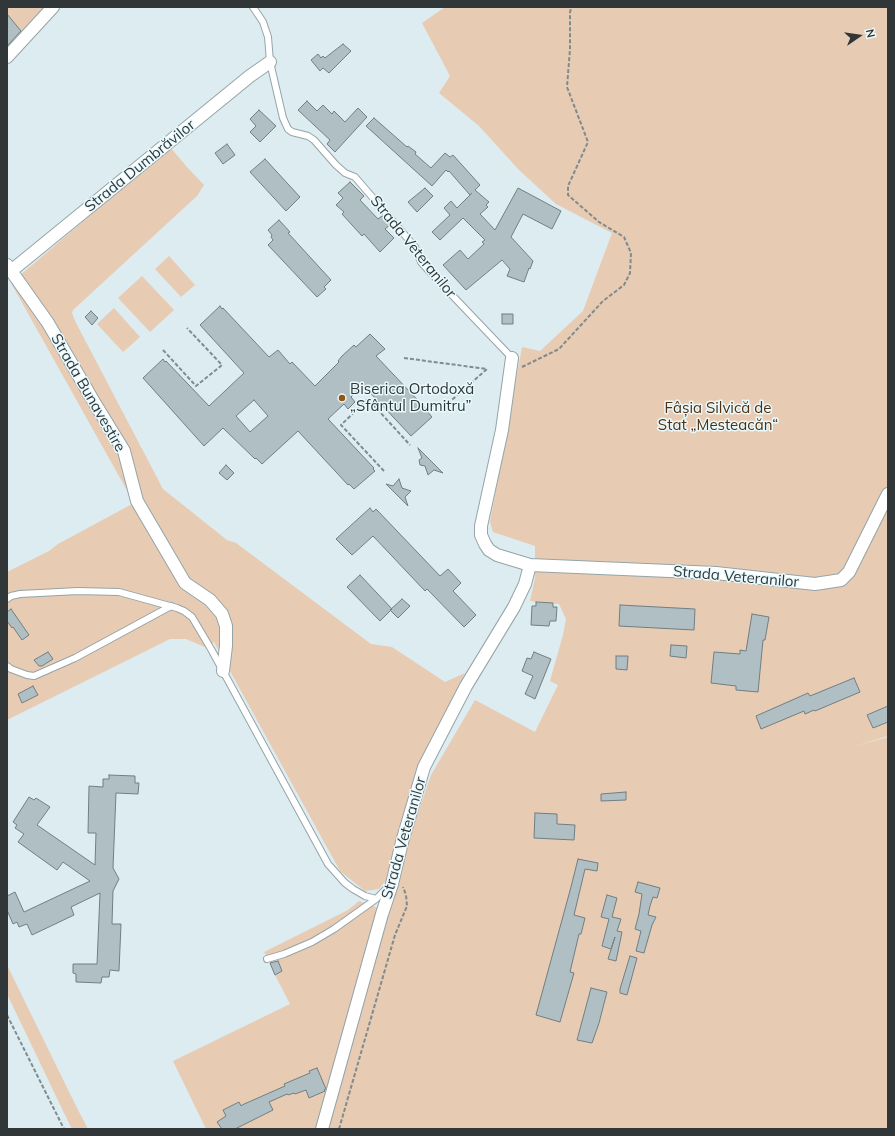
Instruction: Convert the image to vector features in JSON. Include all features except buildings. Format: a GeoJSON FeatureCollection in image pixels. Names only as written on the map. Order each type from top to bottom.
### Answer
{"type":"FeatureCollection","features":[{"type":"Feature","properties":{"kind":"street"},"geometry":{"type":"LineString","coordinates":[[7,56],[53,7]]}},
{"type":"Feature","properties":{"kind":"street","name":"Strada Dumbrăvilor"},"geometry":{"type":"LineString","coordinates":[[9,268],[250,76],[270,62]]}},
{"type":"Feature","properties":{"kind":"street","name":"Strada Bunavestire"},"geometry":{"type":"LineString","coordinates":[[9,268],[48,323],[124,451],[137,501],[185,583],[210,600],[222,614],[226,626],[226,646],[223,670]]}},
{"type":"Feature","properties":{"kind":"street","name":"Strada Veteranilor"},"geometry":{"type":"LineString","coordinates":[[512,358],[502,430],[481,526],[481,535],[489,550],[497,555],[530,565],[716,573],[815,584],[841,580],[849,572],[888,494]]}},
{"type":"Feature","properties":{"kind":"street","name":"Strada Veteranilor"},"geometry":{"type":"LineString","coordinates":[[322,1129],[382,914],[397,883],[402,842],[424,767],[466,686],[514,607],[525,584],[530,565]]}},
{"type":"Feature","properties":{"kind":"lane"},"geometry":{"type":"LineString","coordinates":[[254,7],[263,22],[268,37],[270,62]]}},
{"type":"Feature","properties":{"kind":"lane","name":"Strada Veteranilor"},"geometry":{"type":"LineString","coordinates":[[270,62],[283,118],[288,129],[292,132],[308,136],[314,140],[336,165],[345,173],[355,177],[415,248],[421,262],[512,358]]}},
{"type":"Feature","properties":{"kind":"lane"},"geometry":{"type":"LineString","coordinates":[[7,599],[11,596],[20,594],[78,591],[119,592],[171,606],[184,611],[192,617],[223,670],[328,864],[344,883],[352,889],[365,896],[376,899]]}},
{"type":"Feature","properties":{"kind":"lane"},"geometry":{"type":"LineString","coordinates":[[7,666],[21,673],[34,676],[75,658],[171,606]]}},
{"type":"Feature","properties":{"kind":"lane"},"geometry":{"type":"LineString","coordinates":[[267,959],[284,954],[312,942],[334,929],[397,883]]}},
{"type":"Feature","properties":{"kind":"path"},"geometry":{"type":"LineString","coordinates":[[510,373],[559,349],[603,301],[624,285],[630,272],[631,254],[624,237],[599,222],[568,195],[568,186],[588,142],[567,86],[571,7]]}},
{"type":"Feature","properties":{"kind":"path"},"geometry":{"type":"LineString","coordinates":[[162,350],[196,386],[222,365],[187,328]]}},
{"type":"Feature","properties":{"kind":"path"},"geometry":{"type":"LineString","coordinates":[[404,358],[487,369],[445,406]]}},
{"type":"Feature","properties":{"kind":"path"},"geometry":{"type":"LineString","coordinates":[[384,471],[341,425],[368,399],[410,445]]}},
{"type":"Feature","properties":{"kind":"path"},"geometry":{"type":"LineString","coordinates":[[339,1129],[395,935],[407,906],[406,895],[397,883]]}},
{"type":"Feature","properties":{"kind":"path"},"geometry":{"type":"LineString","coordinates":[[7,1015],[64,1129]]}},
{"type":"Feature","properties":{"kind":"green space"},"geometry":{"type":"Polygon","coordinates":[[[7,7],[48,7],[7,50],[7,7]]]}},
{"type":"Feature","properties":{"kind":"green space","name":"Fâșia Silvică de Stat „Mesteacăn“"},"geometry":{"type":"Polygon","coordinates":[[[445,7],[888,7],[888,736],[852,747],[888,737],[888,1129],[325,1129],[405,850],[431,775],[475,700],[535,732],[558,685],[550,681],[566,619],[559,604],[530,601],[535,578],[535,546],[493,532],[490,522],[522,347],[540,351],[583,311],[612,233],[556,204],[519,170],[479,126],[439,93],[450,76],[422,23],[445,7]]]}},
{"type":"Feature","properties":{"kind":"green space"},"geometry":{"type":"Polygon","coordinates":[[[170,147],[204,185],[197,196],[73,310],[72,313],[163,489],[227,540],[236,543],[371,644],[392,647],[445,682],[465,673],[419,765],[387,879],[379,889],[365,891],[340,871],[214,642],[207,648],[186,639],[170,639],[7,720],[7,572],[49,551],[58,544],[134,503],[11,283],[170,147]]]}},
{"type":"Feature","properties":{"kind":"green space"},"geometry":{"type":"Polygon","coordinates":[[[169,256],[195,285],[181,297],[155,269],[169,256]]]}},
{"type":"Feature","properties":{"kind":"green space"},"geometry":{"type":"Polygon","coordinates":[[[142,276],[174,310],[150,332],[118,298],[142,276]]]}},
{"type":"Feature","properties":{"kind":"green space"},"geometry":{"type":"Polygon","coordinates":[[[114,308],[140,337],[123,352],[97,324],[114,308]]]}},
{"type":"Feature","properties":{"kind":"green space"},"geometry":{"type":"Polygon","coordinates":[[[359,901],[378,908],[317,1129],[206,1129],[173,1061],[290,1004],[275,975],[282,971],[277,960],[270,963],[264,952],[348,910],[359,901]]]}},
{"type":"Feature","properties":{"kind":"green space"},"geometry":{"type":"Polygon","coordinates":[[[7,965],[88,1129],[72,1129],[65,1115],[7,994],[7,965]]]}},
{"type":"Feature","properties":{"kind":"place","name":"Biserica Ortodoxă „Sfântul Dumitru”"},"geometry":{"type":"Point","coordinates":[342,398]}}]}
